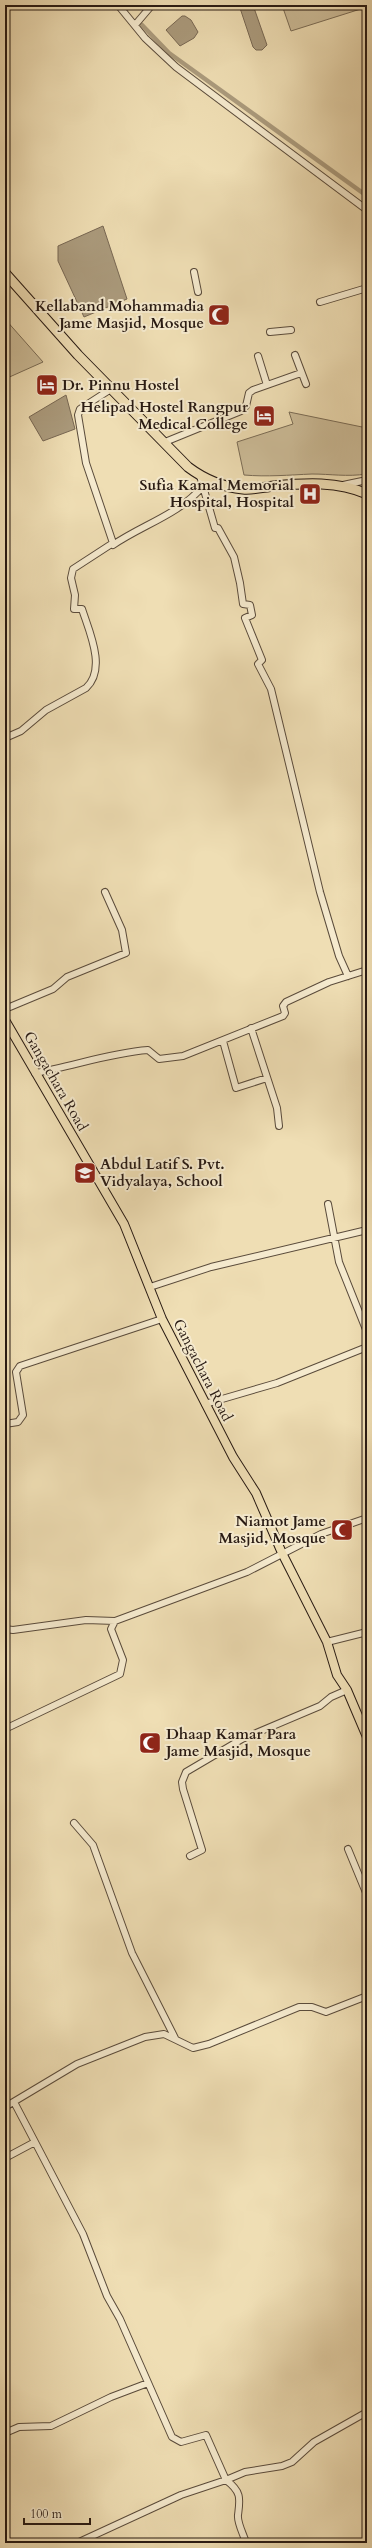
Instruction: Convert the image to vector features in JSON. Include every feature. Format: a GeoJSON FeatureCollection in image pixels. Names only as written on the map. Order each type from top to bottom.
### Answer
{"type":"FeatureCollection","features":[{"type":"Feature","properties":{"kind":"highway"},"geometry":{"type":"LineString","coordinates":[[5,273],[111,389],[188,467],[200,476],[223,485],[244,489],[288,485],[339,486],[367,494]]}},
{"type":"Feature","properties":{"kind":"main road","name":"Gangachara Road"},"geometry":{"type":"LineString","coordinates":[[5,1020],[124,1224],[162,1319],[233,1457],[256,1493],[282,1553],[327,1642],[337,1675],[347,1690],[367,1737]]}},
{"type":"Feature","properties":{"kind":"street"},"geometry":{"type":"LineString","coordinates":[[118,5],[135,25],[176,67],[367,210]]}},
{"type":"Feature","properties":{"kind":"street"},"geometry":{"type":"LineString","coordinates":[[135,25],[152,5]]}},
{"type":"Feature","properties":{"kind":"street"},"geometry":{"type":"LineString","coordinates":[[194,272],[198,292]]}},
{"type":"Feature","properties":{"kind":"street"},"geometry":{"type":"LineString","coordinates":[[320,302],[367,288]]}},
{"type":"Feature","properties":{"kind":"street"},"geometry":{"type":"LineString","coordinates":[[270,332],[291,330]]}},
{"type":"Feature","properties":{"kind":"street"},"geometry":{"type":"LineString","coordinates":[[295,355],[306,384]]}},
{"type":"Feature","properties":{"kind":"street"},"geometry":{"type":"LineString","coordinates":[[258,356],[267,385]]}},
{"type":"Feature","properties":{"kind":"street"},"geometry":{"type":"LineString","coordinates":[[165,442],[241,411],[246,406],[251,391],[301,372]]}},
{"type":"Feature","properties":{"kind":"street"},"geometry":{"type":"LineString","coordinates":[[111,389],[80,409],[78,415],[86,463],[113,544]]}},
{"type":"Feature","properties":{"kind":"street"},"geometry":{"type":"LineString","coordinates":[[200,476],[215,528],[218,528],[234,557],[243,604],[250,604],[252,615],[245,618],[262,660],[258,664],[271,689],[320,892],[339,956],[348,976]]}},
{"type":"Feature","properties":{"kind":"street"},"geometry":{"type":"LineString","coordinates":[[339,486],[367,480]]}},
{"type":"Feature","properties":{"kind":"street"},"geometry":{"type":"LineString","coordinates":[[5,738],[21,731],[46,710],[90,683],[96,670],[95,656],[82,609],[74,609],[75,595],[72,574],[76,566],[142,526],[173,511],[194,498],[203,486]]}},
{"type":"Feature","properties":{"kind":"street"},"geometry":{"type":"LineString","coordinates":[[5,1009],[53,989],[67,977],[126,953],[122,930],[105,892]]}},
{"type":"Feature","properties":{"kind":"street"},"geometry":{"type":"LineString","coordinates":[[35,1073],[77,1065],[119,1052],[148,1050],[159,1059],[184,1056],[285,1015],[283,1006],[286,1002],[348,976],[367,970]]}},
{"type":"Feature","properties":{"kind":"street"},"geometry":{"type":"LineString","coordinates":[[251,1028],[277,1108],[279,1126]]}},
{"type":"Feature","properties":{"kind":"street"},"geometry":{"type":"LineString","coordinates":[[223,1041],[236,1088],[267,1078]]}},
{"type":"Feature","properties":{"kind":"street"},"geometry":{"type":"LineString","coordinates":[[328,1204],[341,1267],[367,1332]]}},
{"type":"Feature","properties":{"kind":"street"},"geometry":{"type":"LineString","coordinates":[[150,1287],[211,1266],[367,1230]]}},
{"type":"Feature","properties":{"kind":"street"},"geometry":{"type":"LineString","coordinates":[[5,1424],[18,1422],[23,1415],[16,1372],[20,1366],[162,1319]]}},
{"type":"Feature","properties":{"kind":"street"},"geometry":{"type":"LineString","coordinates":[[205,1404],[277,1382],[367,1347]]}},
{"type":"Feature","properties":{"kind":"street"},"geometry":{"type":"LineString","coordinates":[[5,1629],[13,1630],[86,1620],[115,1621],[246,1572],[321,1534],[367,1518]]}},
{"type":"Feature","properties":{"kind":"street"},"geometry":{"type":"LineString","coordinates":[[5,1729],[23,1718],[120,1674],[122,1660],[111,1629],[115,1621]]}},
{"type":"Feature","properties":{"kind":"street"},"geometry":{"type":"LineString","coordinates":[[327,1642],[367,1632]]}},
{"type":"Feature","properties":{"kind":"street"},"geometry":{"type":"LineString","coordinates":[[190,1856],[202,1850],[183,1789],[182,1782],[186,1772],[242,1739],[320,1706],[331,1697],[347,1690]]}},
{"type":"Feature","properties":{"kind":"street"},"geometry":{"type":"LineString","coordinates":[[74,1823],[93,1845],[132,1953],[175,2038]]}},
{"type":"Feature","properties":{"kind":"street"},"geometry":{"type":"LineString","coordinates":[[348,1849],[367,1895]]}},
{"type":"Feature","properties":{"kind":"street"},"geometry":{"type":"LineString","coordinates":[[5,2107],[78,2064],[107,2051],[145,2037],[164,2034],[193,2048],[209,2044],[299,2007],[312,2007],[326,2012],[367,1996]]}},
{"type":"Feature","properties":{"kind":"street"},"geometry":{"type":"LineString","coordinates":[[14,2102],[67,2200],[107,2296],[120,2319],[172,2437],[181,2442],[206,2436],[226,2480],[237,2490],[241,2508],[238,2516],[246,2543]]}},
{"type":"Feature","properties":{"kind":"street"},"geometry":{"type":"LineString","coordinates":[[5,2158],[35,2142]]}},
{"type":"Feature","properties":{"kind":"street"},"geometry":{"type":"LineString","coordinates":[[5,2433],[19,2427],[51,2426],[111,2397],[148,2383]]}},
{"type":"Feature","properties":{"kind":"street"},"geometry":{"type":"LineString","coordinates":[[77,2543],[181,2495],[245,2472],[282,2466],[292,2462],[314,2442],[367,2412]]}},
{"type":"Feature","properties":{"kind":"shaded area"},"geometry":{"type":"Polygon","coordinates":[[[239,5],[253,5],[267,45],[262,50],[256,50],[253,47],[239,5]]]}},
{"type":"Feature","properties":{"kind":"shaded area"},"geometry":{"type":"Polygon","coordinates":[[[282,5],[367,5],[367,7],[291,31],[282,5]]]}},
{"type":"Feature","properties":{"kind":"shaded area"},"geometry":{"type":"Polygon","coordinates":[[[182,16],[185,16],[191,20],[198,32],[194,38],[180,46],[166,30],[182,16]]]}},
{"type":"Feature","properties":{"kind":"shaded area"},"geometry":{"type":"Polygon","coordinates":[[[103,226],[127,299],[84,317],[58,261],[58,246],[103,226]]]}},
{"type":"Feature","properties":{"kind":"shaded area"},"geometry":{"type":"Polygon","coordinates":[[[5,319],[43,362],[5,379],[5,319]]]}},
{"type":"Feature","properties":{"kind":"shaded area"},"geometry":{"type":"Polygon","coordinates":[[[66,395],[75,429],[43,441],[29,417],[66,395]]]}},
{"type":"Feature","properties":{"kind":"shaded area"},"geometry":{"type":"Polygon","coordinates":[[[289,412],[367,428],[367,474],[270,476],[244,475],[237,442],[293,424],[289,412]]]}},
{"type":"Feature","properties":{"kind":"waterway"},"geometry":{"type":"LineString","coordinates":[[142,25],[169,53],[367,196]]}},
{"type":"Feature","properties":{"kind":"place","name":"Kellaband Mohammadia Jame Masjid, Mosque"},"geometry":{"type":"Point","coordinates":[219,315]}},
{"type":"Feature","properties":{"kind":"place","name":"Dr. Pinnu Hostel"},"geometry":{"type":"Point","coordinates":[47,385]}},
{"type":"Feature","properties":{"kind":"place","name":"Helipad Hostel Rangpur Medical College"},"geometry":{"type":"Point","coordinates":[264,416]}},
{"type":"Feature","properties":{"kind":"place","name":"Sufia Kamal Memorial Hospital, Hospital"},"geometry":{"type":"Point","coordinates":[310,494]}},
{"type":"Feature","properties":{"kind":"place","name":"Abdul Latif S. Pvt. Vidyalaya, School"},"geometry":{"type":"Point","coordinates":[85,1173]}},
{"type":"Feature","properties":{"kind":"place","name":"Niamot Jame Masjid, Mosque"},"geometry":{"type":"Point","coordinates":[342,1530]}},
{"type":"Feature","properties":{"kind":"place","name":"Dhaap Kamar Para Jame Masjid, Mosque"},"geometry":{"type":"Point","coordinates":[150,1743]}}]}
